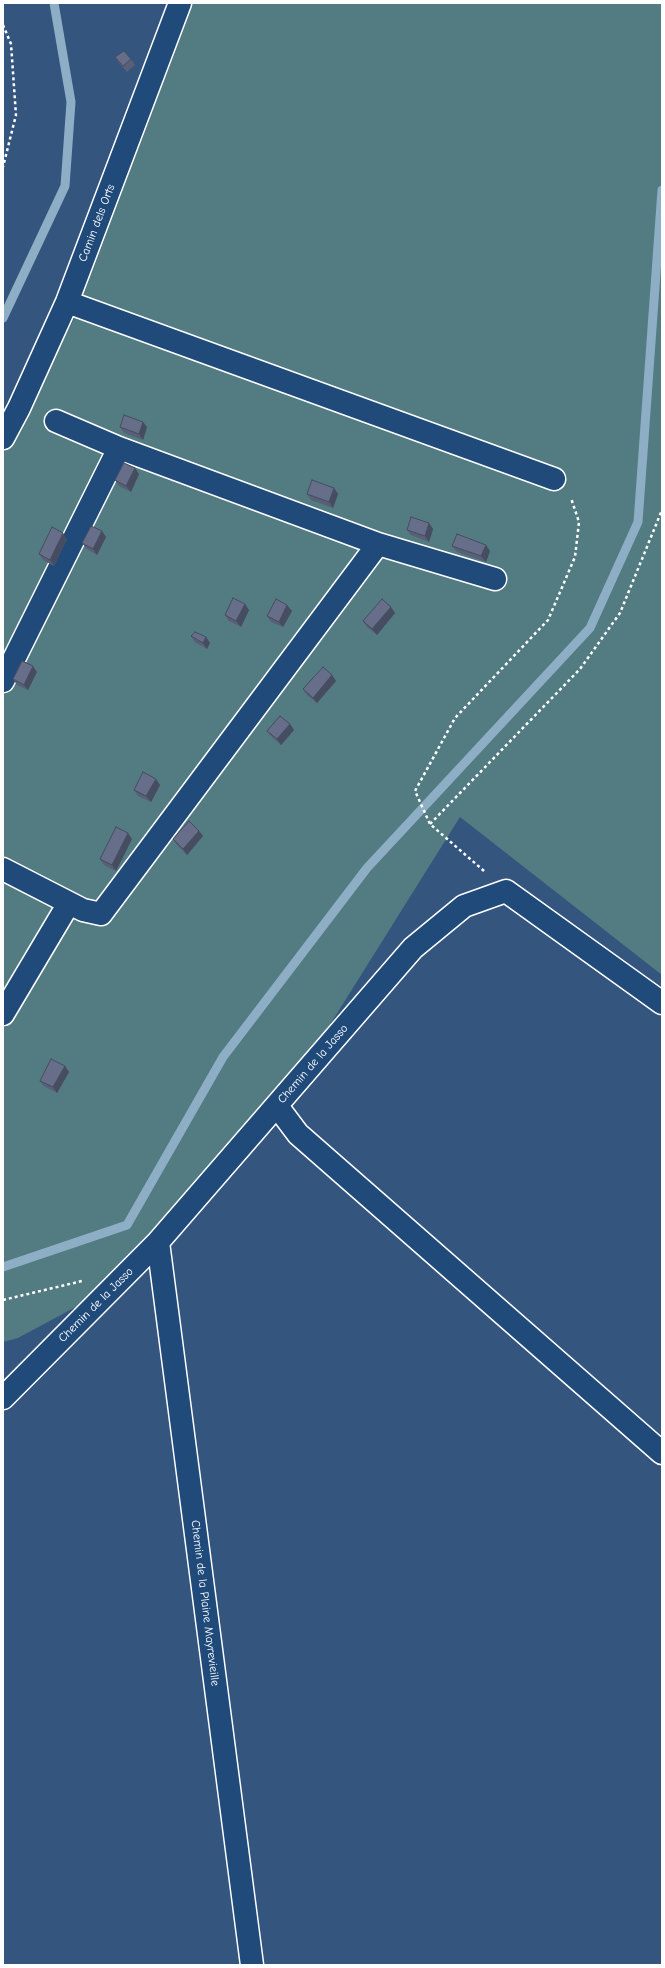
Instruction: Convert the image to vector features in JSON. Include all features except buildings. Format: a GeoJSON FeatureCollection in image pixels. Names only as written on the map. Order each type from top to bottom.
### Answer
{"type":"FeatureCollection","features":[{"type":"Feature","properties":{"kind":"street","name":"Camin dels Orts"},"geometry":{"type":"LineString","coordinates":[[3,438],[19,408],[67,302],[180,3]]}},
{"type":"Feature","properties":{"kind":"street"},"geometry":{"type":"LineString","coordinates":[[67,302],[562,486]]}},
{"type":"Feature","properties":{"kind":"street"},"geometry":{"type":"LineString","coordinates":[[56,421],[119,448],[378,544],[495,579]]}},
{"type":"Feature","properties":{"kind":"street"},"geometry":{"type":"LineString","coordinates":[[3,681],[119,448]]}},
{"type":"Feature","properties":{"kind":"street"},"geometry":{"type":"LineString","coordinates":[[3,869],[83,910],[101,914],[378,544]]}},
{"type":"Feature","properties":{"kind":"street"},"geometry":{"type":"LineString","coordinates":[[506,891],[662,1002]]}},
{"type":"Feature","properties":{"kind":"street","name":"Chemin de la Jasso"},"geometry":{"type":"LineString","coordinates":[[3,1398],[158,1242],[413,948],[464,906],[506,891]]}},
{"type":"Feature","properties":{"kind":"street"},"geometry":{"type":"LineString","coordinates":[[3,1014],[69,903]]}},
{"type":"Feature","properties":{"kind":"street"},"geometry":{"type":"LineString","coordinates":[[277,1106],[298,1134],[662,1453]]}},
{"type":"Feature","properties":{"kind":"street","name":"Chemin de la Plaine Mayrevieille"},"geometry":{"type":"LineString","coordinates":[[158,1242],[252,1965]]}},
{"type":"Feature","properties":{"kind":"path"},"geometry":{"type":"LineString","coordinates":[[3,25],[11,44],[16,115],[3,168]]}},
{"type":"Feature","properties":{"kind":"path"},"geometry":{"type":"LineString","coordinates":[[506,891],[430,824],[414,791],[455,718],[548,620],[575,557],[579,522],[562,486]]}},
{"type":"Feature","properties":{"kind":"path"},"geometry":{"type":"LineString","coordinates":[[430,824],[580,669],[620,613],[662,510]]}},
{"type":"Feature","properties":{"kind":"path"},"geometry":{"type":"LineString","coordinates":[[3,1300],[88,1279]]}},
{"type":"Feature","properties":{"kind":"green space"},"geometry":{"type":"Polygon","coordinates":[[[177,3],[662,3],[662,975],[460,817],[274,1114],[137,1274],[18,1338],[3,1342],[3,454],[75,317],[140,125],[177,3]]]}},
{"type":"Feature","properties":{"kind":"waterway"},"geometry":{"type":"LineString","coordinates":[[3,318],[65,186],[71,102],[54,3]]}},
{"type":"Feature","properties":{"kind":"waterway"},"geometry":{"type":"LineString","coordinates":[[3,1267],[127,1225],[223,1057],[367,868],[590,628],[638,522],[662,190]]}}]}
